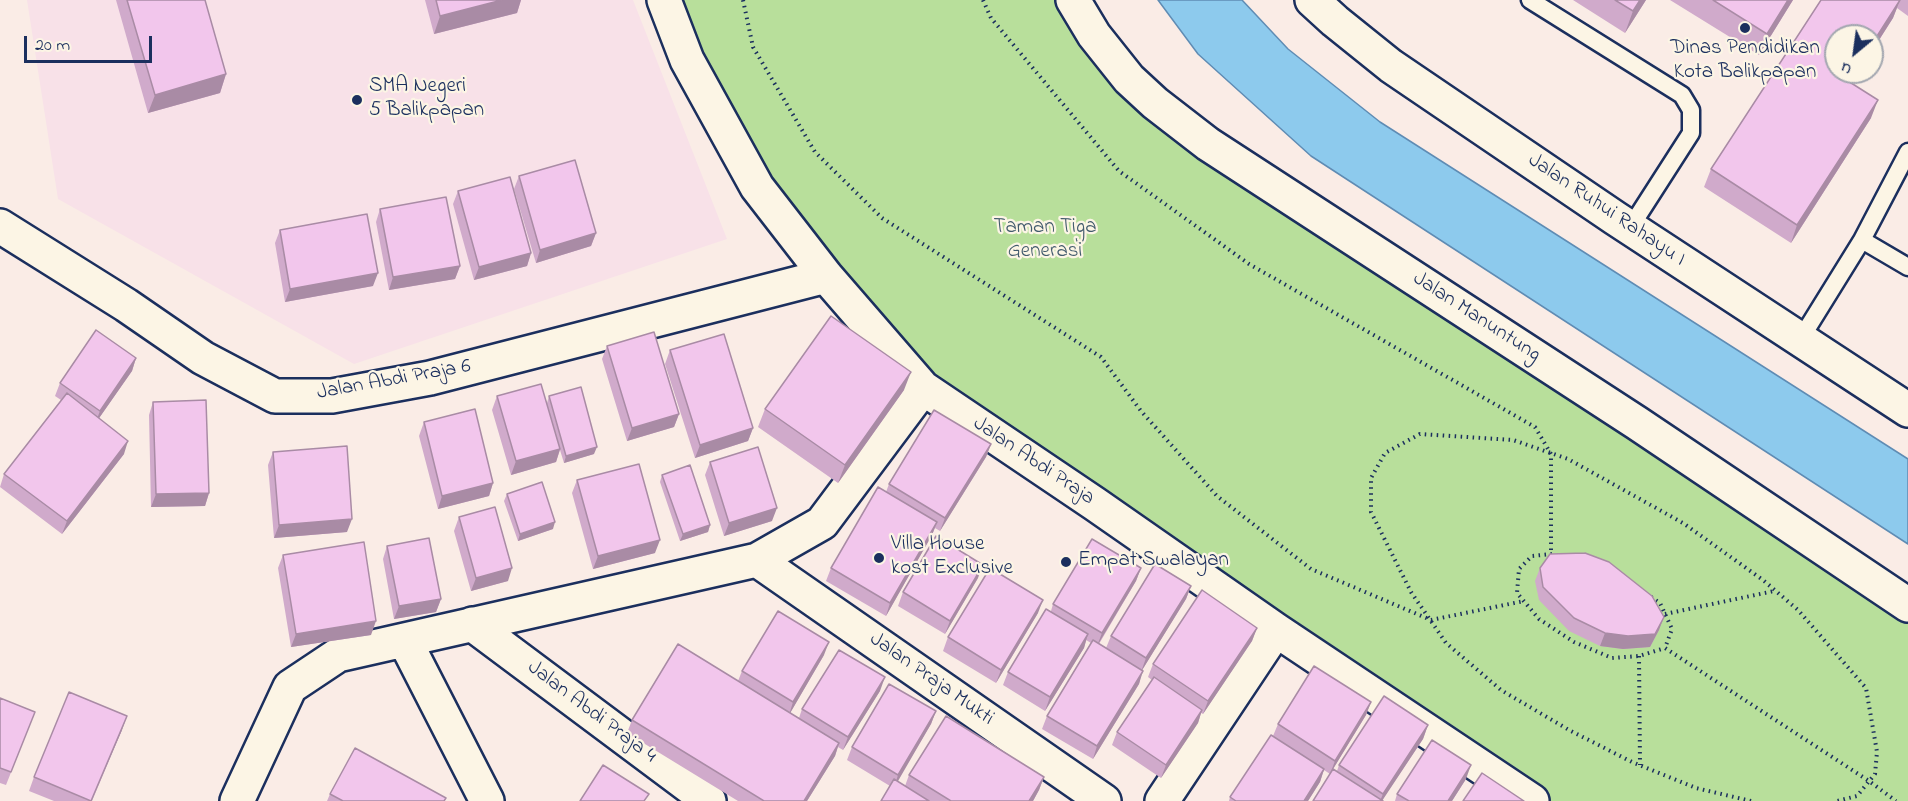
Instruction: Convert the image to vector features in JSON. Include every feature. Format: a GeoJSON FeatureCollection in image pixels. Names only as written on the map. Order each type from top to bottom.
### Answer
{"type":"FeatureCollection","features":[{"type":"Feature","properties":{"kind":"street","name":"Jalan Abdi Praja"},"geometry":{"type":"LineString","coordinates":[[664,0],[687,60],[757,187],[826,276],[923,388],[1095,504],[1275,630],[1532,801]]}},
{"type":"Feature","properties":{"kind":"street","name":"Jalan Manuntung"},"geometry":{"type":"LineString","coordinates":[[1073,0],[1094,35],[1129,79],[1155,103],[1208,144],[1637,423],[1908,605]]}},
{"type":"Feature","properties":{"kind":"street","name":"Jalan Ruhui Rahayu I"},"geometry":{"type":"LineString","coordinates":[[1312,0],[1391,66],[1630,228],[1908,410]]}},
{"type":"Feature","properties":{"kind":"street","name":"Jalan Abdi Praja 6"},"geometry":{"type":"LineString","coordinates":[[0,226],[126,305],[203,358],[275,396],[332,396],[430,378],[826,276]]}},
{"type":"Feature","properties":{"kind":"street"},"geometry":{"type":"LineString","coordinates":[[237,801],[290,687],[338,655],[757,560],[822,523],[923,388]]}},
{"type":"Feature","properties":{"kind":"street","name":"Jalan Praja Mukti"},"geometry":{"type":"LineString","coordinates":[[757,560],[1104,801]]}},
{"type":"Feature","properties":{"kind":"street","name":"Jalan Abdi Praja 4"},"geometry":{"type":"LineString","coordinates":[[472,624],[710,801]]}},
{"type":"Feature","properties":{"kind":"street"},"geometry":{"type":"LineString","coordinates":[[1162,801],[1275,630]]}},
{"type":"Feature","properties":{"kind":"street"},"geometry":{"type":"LineString","coordinates":[[405,641],[486,801]]}},
{"type":"Feature","properties":{"kind":"lane"},"geometry":{"type":"LineString","coordinates":[[1530,0],[1682,95],[1691,110],[1691,133],[1630,228]]}},
{"type":"Feature","properties":{"kind":"lane"},"geometry":{"type":"LineString","coordinates":[[1800,340],[1862,240],[1908,152]]}},
{"type":"Feature","properties":{"kind":"lane"},"geometry":{"type":"LineString","coordinates":[[1862,240],[1908,267]]}},
{"type":"Feature","properties":{"kind":"path"},"geometry":{"type":"LineString","coordinates":[[744,0],[753,47],[816,152],[882,218],[1101,357],[1141,411],[1217,496],[1311,568],[1431,621],[1524,601]]}},
{"type":"Feature","properties":{"kind":"path"},"geometry":{"type":"LineString","coordinates":[[983,0],[991,18],[1119,171],[1249,264],[1534,427],[1551,454],[1551,554]]}},
{"type":"Feature","properties":{"kind":"path"},"geometry":{"type":"LineString","coordinates":[[1751,801],[1696,788],[1640,765],[1569,729],[1501,690],[1446,643],[1411,592],[1371,512],[1371,478],[1384,453],[1420,434],[1513,440],[1568,459],[1683,523],[1763,580],[1798,610],[1866,688],[1877,752],[1875,774],[1857,796],[1837,801]]}},
{"type":"Feature","properties":{"kind":"path"},"geometry":{"type":"LineString","coordinates":[[1562,556],[1551,554],[1532,556],[1519,569],[1517,593],[1539,619],[1574,642],[1612,658],[1639,656],[1665,648]]}},
{"type":"Feature","properties":{"kind":"path"},"geometry":{"type":"LineString","coordinates":[[1665,614],[1775,590]]}},
{"type":"Feature","properties":{"kind":"path"},"geometry":{"type":"LineString","coordinates":[[1641,591],[1660,603],[1672,629],[1665,648]]}},
{"type":"Feature","properties":{"kind":"path"},"geometry":{"type":"LineString","coordinates":[[1665,648],[1896,801]]}},
{"type":"Feature","properties":{"kind":"path"},"geometry":{"type":"LineString","coordinates":[[1639,656],[1640,765]]}},
{"type":"Feature","properties":{"kind":"shaded area","name":"SMA Negeri 5 Balikpapan"},"geometry":{"type":"Polygon","coordinates":[[[27,0],[633,0],[727,239],[354,364],[58,199],[27,0]]]}},
{"type":"Feature","properties":{"kind":"green space","name":"Taman Tiga Generasi"},"geometry":{"type":"Polygon","coordinates":[[[682,0],[1080,0],[1155,106],[1908,620],[1908,801],[1547,801],[1282,614],[920,368],[755,168],[697,40],[682,0]]]}},
{"type":"Feature","properties":{"kind":"water"},"geometry":{"type":"Polygon","coordinates":[[[1158,0],[1242,0],[1288,49],[1380,122],[1908,459],[1908,544],[1311,156],[1198,54],[1158,0]]]}},
{"type":"Feature","properties":{"kind":"building"},"geometry":{"type":"Polygon","coordinates":[[[127,0],[205,0],[226,74],[155,95],[127,0]]]}},
{"type":"Feature","properties":{"kind":"building"},"geometry":{"type":"Polygon","coordinates":[[[436,0],[502,0],[440,16],[436,0]]]}},
{"type":"Feature","properties":{"kind":"building"},"geometry":{"type":"Polygon","coordinates":[[[1615,0],[1640,0],[1633,11],[1615,0]]]}},
{"type":"Feature","properties":{"kind":"building"},"geometry":{"type":"Polygon","coordinates":[[[1713,0],[1788,0],[1767,34],[1713,0]]]}},
{"type":"Feature","properties":{"kind":"building"},"geometry":{"type":"Polygon","coordinates":[[[1821,0],[1900,0],[1884,25],[1824,24],[1824,84],[1853,84],[1878,100],[1797,225],[1711,169],[1821,0]]]}},
{"type":"Feature","properties":{"kind":"building"},"geometry":{"type":"Polygon","coordinates":[[[575,160],[596,233],[540,250],[519,176],[575,160]]]}},
{"type":"Feature","properties":{"kind":"building"},"geometry":{"type":"Polygon","coordinates":[[[510,177],[531,253],[479,267],[458,191],[510,177]]]}},
{"type":"Feature","properties":{"kind":"building"},"geometry":{"type":"Polygon","coordinates":[[[446,197],[460,266],[393,277],[380,209],[446,197]]]}},
{"type":"Feature","properties":{"kind":"building"},"geometry":{"type":"Polygon","coordinates":[[[367,214],[378,273],[290,289],[280,230],[367,214]]]}},
{"type":"Feature","properties":{"kind":"building"},"geometry":{"type":"Polygon","coordinates":[[[831,316],[911,372],[845,465],[765,409],[831,316]]]}},
{"type":"Feature","properties":{"kind":"building"},"geometry":{"type":"Polygon","coordinates":[[[96,330],[136,358],[100,411],[60,383],[96,330]]]}},
{"type":"Feature","properties":{"kind":"building"},"geometry":{"type":"Polygon","coordinates":[[[654,332],[679,414],[632,428],[607,346],[654,332]]]}},
{"type":"Feature","properties":{"kind":"building"},"geometry":{"type":"Polygon","coordinates":[[[724,334],[753,428],[700,445],[670,350],[724,334]]]}},
{"type":"Feature","properties":{"kind":"building"},"geometry":{"type":"Polygon","coordinates":[[[541,384],[560,449],[516,461],[497,396],[541,384]]]}},
{"type":"Feature","properties":{"kind":"building"},"geometry":{"type":"Polygon","coordinates":[[[581,387],[597,447],[566,456],[549,396],[581,387]]]}},
{"type":"Feature","properties":{"kind":"building"},"geometry":{"type":"Polygon","coordinates":[[[67,393],[128,441],[67,521],[4,474],[67,393]]]}},
{"type":"Feature","properties":{"kind":"building"},"geometry":{"type":"Polygon","coordinates":[[[206,400],[209,493],[156,494],[153,402],[206,400]]]}},
{"type":"Feature","properties":{"kind":"building"},"geometry":{"type":"Polygon","coordinates":[[[475,409],[493,483],[442,496],[424,422],[475,409]]]}},
{"type":"Feature","properties":{"kind":"building"},"geometry":{"type":"Polygon","coordinates":[[[934,410],[991,444],[945,518],[889,484],[934,410]]]}},
{"type":"Feature","properties":{"kind":"building"},"geometry":{"type":"Polygon","coordinates":[[[347,446],[352,519],[279,525],[273,452],[347,446]]]}},
{"type":"Feature","properties":{"kind":"building"},"geometry":{"type":"Polygon","coordinates":[[[758,447],[777,508],[729,523],[710,462],[758,447]]]}},
{"type":"Feature","properties":{"kind":"building"},"geometry":{"type":"Polygon","coordinates":[[[639,464],[660,540],[598,556],[577,480],[639,464]]]}},
{"type":"Feature","properties":{"kind":"building"},"geometry":{"type":"Polygon","coordinates":[[[690,465],[710,525],[683,534],[662,475],[690,465]]]}},
{"type":"Feature","properties":{"kind":"building"},"geometry":{"type":"Polygon","coordinates":[[[542,482],[555,522],[520,534],[507,494],[542,482]]]}},
{"type":"Feature","properties":{"kind":"building","name":"Villa House kost Exclusive"},"geometry":{"type":"Polygon","coordinates":[[[878,487],[937,522],[890,603],[831,568],[878,487]]]}},
{"type":"Feature","properties":{"kind":"building"},"geometry":{"type":"Polygon","coordinates":[[[495,507],[512,568],[476,578],[459,517],[495,507]]]}},
{"type":"Feature","properties":{"kind":"building"},"geometry":{"type":"Polygon","coordinates":[[[936,536],[983,565],[950,621],[903,592],[936,536]]]}},
{"type":"Feature","properties":{"kind":"building"},"geometry":{"type":"Polygon","coordinates":[[[429,538],[441,599],[399,606],[387,546],[429,538]]]}},
{"type":"Feature","properties":{"kind":"building"},"geometry":{"type":"Polygon","coordinates":[[[1092,539],[1141,568],[1102,633],[1053,604],[1092,539]]]}},
{"type":"Feature","properties":{"kind":"building"},"geometry":{"type":"Polygon","coordinates":[[[364,542],[376,621],[296,634],[283,555],[364,542]]]}},
{"type":"Feature","properties":{"kind":"building"},"geometry":{"type":"Polygon","coordinates":[[[1585,553],[1609,562],[1652,596],[1664,617],[1655,634],[1628,636],[1605,633],[1574,618],[1543,587],[1540,568],[1550,554],[1585,553]]]}},
{"type":"Feature","properties":{"kind":"building"},"geometry":{"type":"Polygon","coordinates":[[[1155,564],[1191,586],[1146,658],[1111,636],[1155,564]]]}},
{"type":"Feature","properties":{"kind":"building"},"geometry":{"type":"Polygon","coordinates":[[[990,568],[1043,600],[1001,670],[948,637],[990,568]]]}},
{"type":"Feature","properties":{"kind":"building"},"geometry":{"type":"Polygon","coordinates":[[[1202,590],[1257,628],[1208,701],[1153,664],[1202,590]]]}},
{"type":"Feature","properties":{"kind":"building"},"geometry":{"type":"Polygon","coordinates":[[[1046,609],[1088,634],[1050,697],[1008,672],[1046,609]]]}},
{"type":"Feature","properties":{"kind":"building"},"geometry":{"type":"Polygon","coordinates":[[[778,611],[829,642],[793,702],[742,671],[778,611]]]}},
{"type":"Feature","properties":{"kind":"building"},"geometry":{"type":"Polygon","coordinates":[[[1093,640],[1143,671],[1097,746],[1047,716],[1093,640]]]}},
{"type":"Feature","properties":{"kind":"building"},"geometry":{"type":"Polygon","coordinates":[[[678,644],[839,743],[804,801],[764,801],[632,720],[678,644]]]}},
{"type":"Feature","properties":{"kind":"building"},"geometry":{"type":"Polygon","coordinates":[[[839,650],[885,677],[848,737],[802,709],[839,650]]]}},
{"type":"Feature","properties":{"kind":"building"},"geometry":{"type":"Polygon","coordinates":[[[1314,666],[1371,702],[1335,761],[1278,724],[1314,666]]]}},
{"type":"Feature","properties":{"kind":"building"},"geometry":{"type":"Polygon","coordinates":[[[1154,677],[1202,710],[1166,765],[1117,732],[1154,677]]]}},
{"type":"Feature","properties":{"kind":"building"},"geometry":{"type":"Polygon","coordinates":[[[889,684],[936,711],[898,775],[852,747],[889,684]]]}},
{"type":"Feature","properties":{"kind":"building"},"geometry":{"type":"Polygon","coordinates":[[[69,692],[127,716],[91,801],[34,777],[69,692]]]}},
{"type":"Feature","properties":{"kind":"building"},"geometry":{"type":"Polygon","coordinates":[[[1384,696],[1428,725],[1383,794],[1339,765],[1384,696]]]}},
{"type":"Feature","properties":{"kind":"building"},"geometry":{"type":"Polygon","coordinates":[[[0,698],[35,712],[11,772],[0,768],[0,698]]]}},
{"type":"Feature","properties":{"kind":"building"},"geometry":{"type":"Polygon","coordinates":[[[946,716],[1044,777],[1029,801],[951,801],[909,775],[946,716]]]}},
{"type":"Feature","properties":{"kind":"building"},"geometry":{"type":"Polygon","coordinates":[[[1271,735],[1324,769],[1304,801],[1236,801],[1230,797],[1271,735]]]}},
{"type":"Feature","properties":{"kind":"building"},"geometry":{"type":"Polygon","coordinates":[[[1432,740],[1471,765],[1448,801],[1409,801],[1397,794],[1432,740]]]}},
{"type":"Feature","properties":{"kind":"building"},"geometry":{"type":"Polygon","coordinates":[[[355,748],[446,798],[444,801],[343,801],[330,794],[355,748]]]}},
{"type":"Feature","properties":{"kind":"building"},"geometry":{"type":"Polygon","coordinates":[[[603,765],[649,794],[644,801],[580,801],[603,765]]]}},
{"type":"Feature","properties":{"kind":"building"},"geometry":{"type":"Polygon","coordinates":[[[1333,769],[1383,801],[1313,801],[1333,769]]]}},
{"type":"Feature","properties":{"kind":"building"},"geometry":{"type":"Polygon","coordinates":[[[1482,773],[1524,801],[1463,801],[1482,773]]]}},
{"type":"Feature","properties":{"kind":"building"},"geometry":{"type":"Polygon","coordinates":[[[894,779],[929,801],[881,801],[894,779]]]}},
{"type":"Feature","properties":{"kind":"place","name":"Dinas Pendidikan Kota Balikpapan"},"geometry":{"type":"Point","coordinates":[1745,28]}},
{"type":"Feature","properties":{"kind":"place","name":"SMA Negeri 5 Balikpapan"},"geometry":{"type":"Point","coordinates":[357,100]}},
{"type":"Feature","properties":{"kind":"place","name":"Villa House kost Exclusive"},"geometry":{"type":"Point","coordinates":[879,558]}},
{"type":"Feature","properties":{"kind":"place","name":"Empat Swalayan"},"geometry":{"type":"Point","coordinates":[1066,562]}}]}
